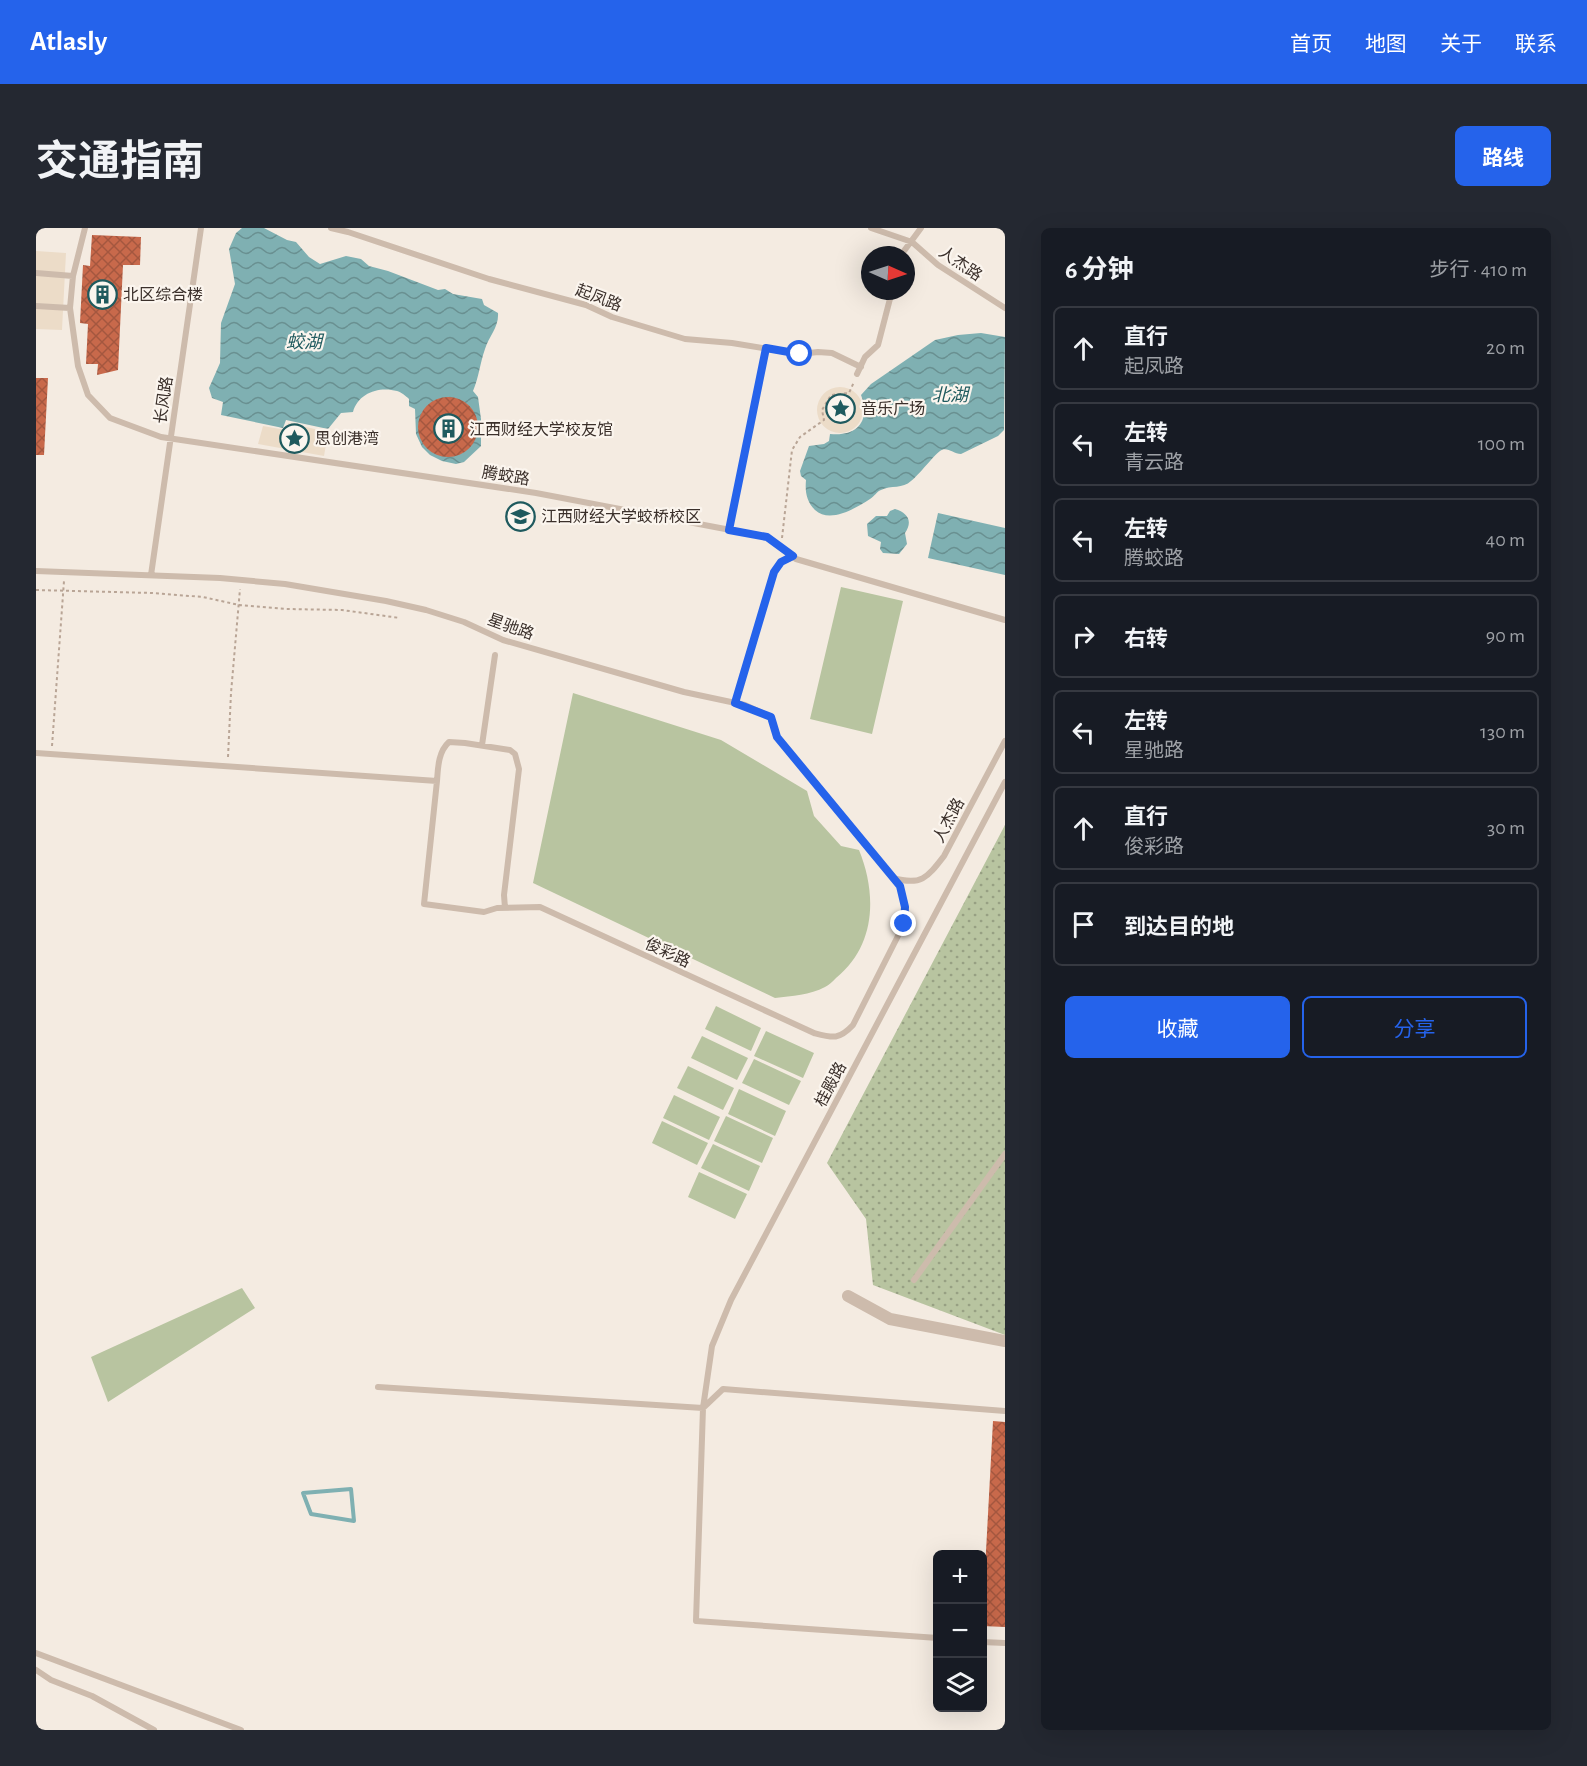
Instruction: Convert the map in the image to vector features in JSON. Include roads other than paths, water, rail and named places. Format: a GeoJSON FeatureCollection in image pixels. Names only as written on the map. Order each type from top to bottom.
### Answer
{"type":"FeatureCollection","features":[{"type":"Feature","properties":{"kind":"street"},"geometry":{"type":"LineString","coordinates":[[848,1296],[890,1318],[1005,1341]]}},
{"type":"Feature","properties":{"kind":"lane","name":"腾蛟路"},"geometry":{"type":"LineString","coordinates":[[85,228],[73,276],[70,308],[78,366],[88,394],[110,418],[161,437],[536,493],[767,537],[793,556],[1005,620]]}},
{"type":"Feature","properties":{"kind":"lane","name":"长风路"},"geometry":{"type":"LineString","coordinates":[[151,575],[201,228]]}},
{"type":"Feature","properties":{"kind":"lane","name":"起凤路"},"geometry":{"type":"LineString","coordinates":[[331,228],[489,279],[586,305],[612,317],[685,339],[732,343],[800,354],[832,353],[861,366]]}},
{"type":"Feature","properties":{"kind":"lane","name":"人杰路"},"geometry":{"type":"LineString","coordinates":[[870,228],[912,242],[938,265],[1005,308]]}},
{"type":"Feature","properties":{"kind":"lane"},"geometry":{"type":"LineString","coordinates":[[909,246],[921,228]]}},
{"type":"Feature","properties":{"kind":"lane"},"geometry":{"type":"LineString","coordinates":[[36,273],[73,276]]}},
{"type":"Feature","properties":{"kind":"lane"},"geometry":{"type":"LineString","coordinates":[[857,374],[865,357],[878,345],[890,300]]}},
{"type":"Feature","properties":{"kind":"lane"},"geometry":{"type":"LineString","coordinates":[[36,306],[70,308]]}},
{"type":"Feature","properties":{"kind":"lane"},"geometry":{"type":"LineString","coordinates":[[729,530],[766,348]]}},
{"type":"Feature","properties":{"kind":"lane"},"geometry":{"type":"LineString","coordinates":[[735,703],[774,572],[781,562],[793,556]]}},
{"type":"Feature","properties":{"kind":"lane","name":"星驰路"},"geometry":{"type":"LineString","coordinates":[[36,571],[241,580],[306,587],[426,610],[465,622],[503,640],[684,692],[735,703],[771,717],[777,737],[892,878]]}},
{"type":"Feature","properties":{"kind":"lane"},"geometry":{"type":"LineString","coordinates":[[482,745],[495,655]]}},
{"type":"Feature","properties":{"kind":"lane","name":"人杰路"},"geometry":{"type":"LineString","coordinates":[[892,878],[906,882],[926,878],[931,873],[944,856],[1005,741]]}},
{"type":"Feature","properties":{"kind":"lane"},"geometry":{"type":"LineString","coordinates":[[36,753],[437,781],[440,756],[443,747],[449,742],[510,750],[515,754],[519,769],[504,895],[505,908]]}},
{"type":"Feature","properties":{"kind":"lane","name":"俊彩路"},"geometry":{"type":"LineString","coordinates":[[437,781],[424,904],[484,912],[497,908],[540,907],[798,1028],[832,1038],[844,1035],[853,1025],[904,924],[903,896],[900,886],[892,878]]}},
{"type":"Feature","properties":{"kind":"lane","name":"桂殿路"},"geometry":{"type":"LineString","coordinates":[[933,1638],[696,1621],[703,1407],[712,1346],[731,1300],[1005,782]]}},
{"type":"Feature","properties":{"kind":"lane"},"geometry":{"type":"LineString","coordinates":[[914,1280],[1005,1154]]}},
{"type":"Feature","properties":{"kind":"lane"},"geometry":{"type":"LineString","coordinates":[[378,1387],[703,1407],[723,1389],[1005,1411]]}},
{"type":"Feature","properties":{"kind":"lane"},"geometry":{"type":"LineString","coordinates":[[987,1642],[1005,1643]]}},
{"type":"Feature","properties":{"kind":"lane"},"geometry":{"type":"LineString","coordinates":[[36,1653],[242,1730]]}},
{"type":"Feature","properties":{"kind":"lane"},"geometry":{"type":"LineString","coordinates":[[36,1670],[51,1680],[92,1696],[154,1730]]}},
{"type":"Feature","properties":{"kind":"water","name":"蛟湖"},"geometry":{"type":"Polygon","coordinates":[[[242,228],[264,228],[296,242],[309,257],[320,264],[346,256],[361,259],[369,266],[438,290],[445,289],[453,294],[482,299],[484,305],[498,313],[497,323],[485,349],[473,391],[478,397],[481,446],[464,462],[456,464],[430,455],[422,447],[416,434],[415,409],[409,406],[409,399],[400,392],[390,390],[370,392],[359,400],[353,412],[341,413],[328,429],[286,420],[283,428],[221,415],[223,402],[212,398],[209,388],[220,363],[221,323],[235,284],[229,249],[236,233],[242,228]]]}},
{"type":"Feature","properties":{"kind":"water","name":"北湖"},"geometry":{"type":"Polygon","coordinates":[[[981,333],[1005,337],[1004,430],[998,436],[961,454],[945,449],[940,451],[908,483],[881,490],[870,499],[843,513],[828,515],[815,510],[808,499],[806,480],[801,476],[800,471],[809,446],[824,444],[829,441],[830,434],[848,433],[854,430],[863,420],[864,404],[861,395],[871,384],[935,340],[981,333]]]}},
{"type":"Feature","properties":{"kind":"water"},"geometry":{"type":"Polygon","coordinates":[[[895,509],[908,518],[909,525],[905,533],[907,544],[899,554],[883,553],[880,549],[881,542],[868,536],[867,524],[876,516],[887,516],[895,509]]]}},
{"type":"Feature","properties":{"kind":"water"},"geometry":{"type":"Polygon","coordinates":[[[938,513],[1005,528],[1005,575],[928,558],[938,513]]]}},
{"type":"Feature","properties":{"kind":"waterway"},"geometry":{"type":"LineString","coordinates":[[351,1489],[354,1521],[311,1514],[303,1493],[351,1489]]}},
{"type":"Feature","properties":{"kind":"place","name":"北区综合楼"},"geometry":{"type":"Point","coordinates":[102,294]}},
{"type":"Feature","properties":{"kind":"place","name":"音乐广场"},"geometry":{"type":"Point","coordinates":[840,408]}},
{"type":"Feature","properties":{"kind":"place","name":"江西财经大学校友馆"},"geometry":{"type":"Point","coordinates":[448,429]}},
{"type":"Feature","properties":{"kind":"place","name":"思创港湾"},"geometry":{"type":"Point","coordinates":[294,438]}},
{"type":"Feature","properties":{"kind":"place","name":"江西财经大学蛟桥校区"},"geometry":{"type":"Point","coordinates":[520,516]}}]}
